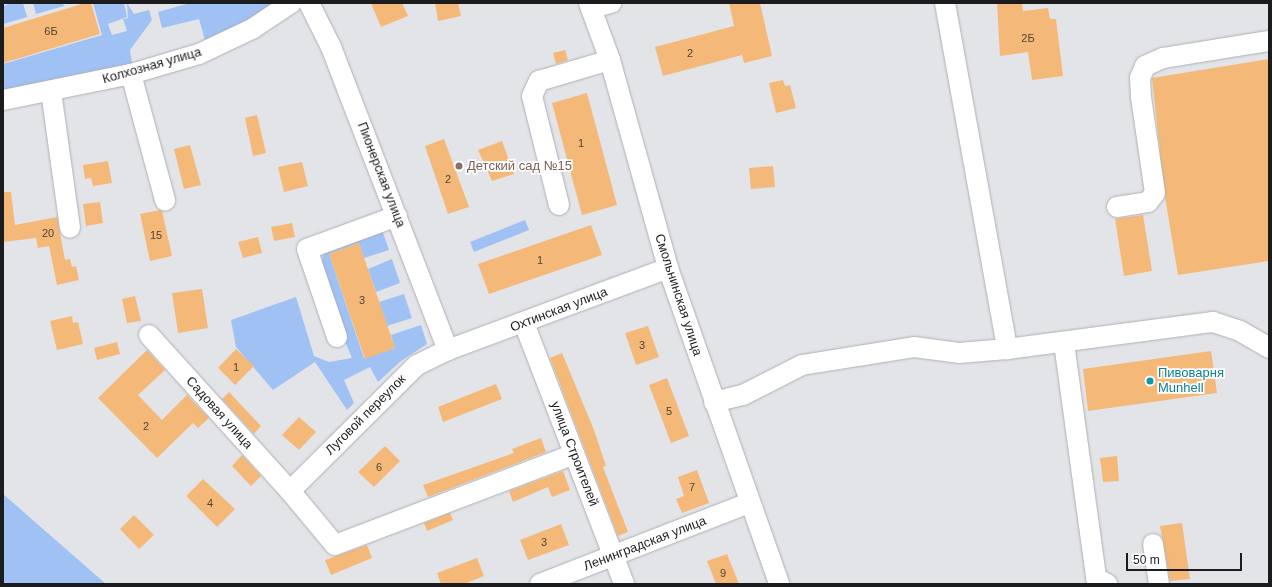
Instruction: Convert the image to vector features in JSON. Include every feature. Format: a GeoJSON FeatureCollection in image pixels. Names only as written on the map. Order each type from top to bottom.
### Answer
{"type":"FeatureCollection","features":[{"type":"Feature","properties":{"kind":"street","name":"Колхозная улица"},"geometry":{"type":"LineString","coordinates":[[3,100],[131,74],[198,54],[252,29],[291,3]]}},
{"type":"Feature","properties":{"kind":"street","name":"Пионерская улица"},"geometry":{"type":"LineString","coordinates":[[309,3],[331,46],[448,350]]}},
{"type":"Feature","properties":{"kind":"street"},"geometry":{"type":"LineString","coordinates":[[590,5],[611,3]]}},
{"type":"Feature","properties":{"kind":"street"},"geometry":{"type":"LineString","coordinates":[[945,3],[1007,349]]}},
{"type":"Feature","properties":{"kind":"street","name":"Смольнинская улица"},"geometry":{"type":"LineString","coordinates":[[590,5],[610,60],[668,268],[779,584]]}},
{"type":"Feature","properties":{"kind":"street"},"geometry":{"type":"LineString","coordinates":[[1117,207],[1148,202],[1155,193],[1141,97],[1140,78],[1145,66],[1163,58],[1269,41]]}},
{"type":"Feature","properties":{"kind":"street"},"geometry":{"type":"LineString","coordinates":[[559,204],[532,96],[539,81],[610,60]]}},
{"type":"Feature","properties":{"kind":"street"},"geometry":{"type":"LineString","coordinates":[[131,74],[165,200]]}},
{"type":"Feature","properties":{"kind":"street"},"geometry":{"type":"LineString","coordinates":[[50,91],[70,228]]}},
{"type":"Feature","properties":{"kind":"street"},"geometry":{"type":"LineString","coordinates":[[337,337],[307,249],[397,216]]}},
{"type":"Feature","properties":{"kind":"street","name":"Охтинская улица"},"geometry":{"type":"LineString","coordinates":[[448,350],[524,323],[668,268]]}},
{"type":"Feature","properties":{"kind":"street"},"geometry":{"type":"LineString","coordinates":[[714,402],[743,395],[802,365],[914,347],[959,353],[1007,349],[1064,343],[1213,322],[1240,331],[1269,348]]}},
{"type":"Feature","properties":{"kind":"street","name":"улица Строителей"},"geometry":{"type":"LineString","coordinates":[[524,323],[624,584]]}},
{"type":"Feature","properties":{"kind":"street","name":"Садовая улица"},"geometry":{"type":"LineString","coordinates":[[149,335],[290,491],[335,545],[574,454]]}},
{"type":"Feature","properties":{"kind":"street"},"geometry":{"type":"LineString","coordinates":[[1064,343],[1096,578],[1107,584]]}},
{"type":"Feature","properties":{"kind":"street","name":"Луговой переулок"},"geometry":{"type":"LineString","coordinates":[[290,491],[417,364],[448,350]]}},
{"type":"Feature","properties":{"kind":"street","name":"Ленинградская улица"},"geometry":{"type":"LineString","coordinates":[[540,584],[612,554],[750,503]]}},
{"type":"Feature","properties":{"kind":"street"},"geometry":{"type":"LineString","coordinates":[[1153,544],[1159,584]]}},
{"type":"Feature","properties":{"kind":"shaded area"},"geometry":{"type":"Polygon","coordinates":[[[13,3],[23,3],[27,17],[3,24],[3,6],[13,3]]]}},
{"type":"Feature","properties":{"kind":"shaded area"},"geometry":{"type":"Polygon","coordinates":[[[33,3],[63,3],[64,6],[36,14],[33,3]]]}},
{"type":"Feature","properties":{"kind":"shaded area"},"geometry":{"type":"Polygon","coordinates":[[[93,3],[124,3],[127,17],[108,24],[112,35],[127,31],[123,19],[128,18],[127,3],[134,14],[149,10],[152,20],[130,50],[133,68],[3,93],[3,64],[102,35],[93,3]]]}},
{"type":"Feature","properties":{"kind":"shaded area"},"geometry":{"type":"Polygon","coordinates":[[[190,3],[277,3],[206,44],[199,19],[162,28],[158,12],[190,3]]]}},
{"type":"Feature","properties":{"kind":"shaded area"},"geometry":{"type":"Polygon","coordinates":[[[525,220],[529,230],[474,252],[470,242],[525,220]]]}},
{"type":"Feature","properties":{"kind":"shaded area"},"geometry":{"type":"Polygon","coordinates":[[[382,230],[389,250],[364,258],[359,243],[329,254],[364,358],[395,348],[391,335],[421,325],[427,344],[401,361],[378,382],[370,367],[344,380],[354,403],[347,410],[315,362],[273,390],[236,347],[231,320],[296,297],[314,356],[329,362],[352,358],[327,299],[321,274],[323,252],[382,230]]]}},
{"type":"Feature","properties":{"kind":"shaded area"},"geometry":{"type":"Polygon","coordinates":[[[392,259],[400,283],[376,292],[368,269],[392,259]]]}},
{"type":"Feature","properties":{"kind":"shaded area"},"geometry":{"type":"Polygon","coordinates":[[[404,294],[412,318],[387,326],[379,302],[404,294]]]}},
{"type":"Feature","properties":{"kind":"shaded area"},"geometry":{"type":"Polygon","coordinates":[[[3,494],[106,584],[3,584],[3,494]]]}},
{"type":"Feature","properties":{"kind":"building"},"geometry":{"type":"Polygon","coordinates":[[[85,3],[91,3],[100,34],[3,63],[3,28],[85,3]]]}},
{"type":"Feature","properties":{"kind":"building"},"geometry":{"type":"Polygon","coordinates":[[[371,3],[402,3],[408,16],[381,27],[371,3]]]}},
{"type":"Feature","properties":{"kind":"building"},"geometry":{"type":"Polygon","coordinates":[[[435,3],[458,3],[461,16],[438,21],[435,3]]]}},
{"type":"Feature","properties":{"kind":"building"},"geometry":{"type":"Polygon","coordinates":[[[729,3],[760,3],[772,56],[744,63],[742,55],[663,76],[655,47],[734,26],[729,3]]]}},
{"type":"Feature","properties":{"kind":"building"},"geometry":{"type":"Polygon","coordinates":[[[997,3],[1022,3],[1023,11],[1048,8],[1050,19],[1056,19],[1063,76],[1032,80],[1028,52],[1000,56],[997,3]]]}},
{"type":"Feature","properties":{"kind":"building"},"geometry":{"type":"Polygon","coordinates":[[[565,50],[568,60],[556,64],[553,53],[565,50]]]}},
{"type":"Feature","properties":{"kind":"building"},"geometry":{"type":"Polygon","coordinates":[[[1269,59],[1269,261],[1178,275],[1165,197],[1152,78],[1269,59]]]}},
{"type":"Feature","properties":{"kind":"building"},"geometry":{"type":"Polygon","coordinates":[[[783,80],[785,86],[790,85],[796,108],[776,113],[769,83],[783,80]]]}},
{"type":"Feature","properties":{"kind":"building"},"geometry":{"type":"Polygon","coordinates":[[[587,93],[617,205],[582,215],[552,103],[587,93]]]}},
{"type":"Feature","properties":{"kind":"building"},"geometry":{"type":"Polygon","coordinates":[[[257,115],[266,153],[253,156],[245,118],[257,115]]]}},
{"type":"Feature","properties":{"kind":"building"},"geometry":{"type":"Polygon","coordinates":[[[444,139],[469,207],[448,214],[425,146],[444,139]]]}},
{"type":"Feature","properties":{"kind":"building"},"geometry":{"type":"Polygon","coordinates":[[[502,141],[514,174],[492,181],[478,150],[502,141]]]}},
{"type":"Feature","properties":{"kind":"building"},"geometry":{"type":"Polygon","coordinates":[[[190,145],[201,185],[184,189],[174,149],[190,145]]]}},
{"type":"Feature","properties":{"kind":"building"},"geometry":{"type":"Polygon","coordinates":[[[108,161],[112,183],[93,186],[91,178],[85,179],[83,165],[108,161]]]}},
{"type":"Feature","properties":{"kind":"building"},"geometry":{"type":"Polygon","coordinates":[[[302,162],[308,186],[284,192],[278,167],[302,162]]]}},
{"type":"Feature","properties":{"kind":"building"},"geometry":{"type":"Polygon","coordinates":[[[773,166],[775,187],[751,189],[749,168],[773,166]]]}},
{"type":"Feature","properties":{"kind":"building"},"geometry":{"type":"Polygon","coordinates":[[[3,192],[11,192],[15,225],[57,217],[65,260],[70,259],[72,267],[76,266],[79,280],[57,285],[49,246],[38,248],[36,238],[3,242],[3,192]]]}},
{"type":"Feature","properties":{"kind":"building"},"geometry":{"type":"Polygon","coordinates":[[[100,202],[103,223],[86,226],[83,204],[100,202]]]}},
{"type":"Feature","properties":{"kind":"building"},"geometry":{"type":"Polygon","coordinates":[[[160,210],[162,211],[172,256],[150,261],[140,214],[160,210]]]}},
{"type":"Feature","properties":{"kind":"building"},"geometry":{"type":"Polygon","coordinates":[[[1143,215],[1152,271],[1124,276],[1115,219],[1143,215]]]}},
{"type":"Feature","properties":{"kind":"building"},"geometry":{"type":"Polygon","coordinates":[[[292,223],[295,237],[274,241],[271,227],[292,223]]]}},
{"type":"Feature","properties":{"kind":"building"},"geometry":{"type":"Polygon","coordinates":[[[591,225],[602,255],[489,294],[478,264],[591,225]]]}},
{"type":"Feature","properties":{"kind":"building"},"geometry":{"type":"Polygon","coordinates":[[[258,237],[262,253],[243,258],[238,242],[258,237]]]}},
{"type":"Feature","properties":{"kind":"building"},"geometry":{"type":"Polygon","coordinates":[[[359,243],[395,348],[365,359],[329,254],[359,243]]]}},
{"type":"Feature","properties":{"kind":"building"},"geometry":{"type":"Polygon","coordinates":[[[202,289],[208,328],[178,333],[172,293],[202,289]]]}},
{"type":"Feature","properties":{"kind":"building"},"geometry":{"type":"Polygon","coordinates":[[[135,296],[141,321],[127,323],[122,299],[135,296]]]}},
{"type":"Feature","properties":{"kind":"building"},"geometry":{"type":"Polygon","coordinates":[[[72,316],[73,323],[78,322],[83,344],[57,350],[50,321],[72,316]]]}},
{"type":"Feature","properties":{"kind":"building"},"geometry":{"type":"Polygon","coordinates":[[[648,326],[659,357],[636,365],[625,333],[648,326]]]}},
{"type":"Feature","properties":{"kind":"building"},"geometry":{"type":"Polygon","coordinates":[[[117,342],[120,354],[97,360],[94,348],[117,342]]]}},
{"type":"Feature","properties":{"kind":"building"},"geometry":{"type":"Polygon","coordinates":[[[236,349],[254,366],[235,385],[218,368],[236,349]]]}},
{"type":"Feature","properties":{"kind":"building"},"geometry":{"type":"Polygon","coordinates":[[[147,350],[165,370],[138,395],[162,420],[187,395],[209,418],[198,428],[193,423],[157,458],[98,398],[147,350]]]}},
{"type":"Feature","properties":{"kind":"building","name":"Пивоварня Munhell"},"geometry":{"type":"Polygon","coordinates":[[[1211,351],[1217,393],[1088,411],[1083,369],[1211,351]]]}},
{"type":"Feature","properties":{"kind":"building"},"geometry":{"type":"Polygon","coordinates":[[[562,353],[594,430],[606,466],[603,467],[628,532],[618,536],[550,358],[562,353]]]}},
{"type":"Feature","properties":{"kind":"building"},"geometry":{"type":"Polygon","coordinates":[[[667,378],[689,436],[671,443],[649,385],[667,378]]]}},
{"type":"Feature","properties":{"kind":"building"},"geometry":{"type":"Polygon","coordinates":[[[496,384],[502,399],[443,422],[438,407],[496,384]]]}},
{"type":"Feature","properties":{"kind":"building"},"geometry":{"type":"Polygon","coordinates":[[[229,392],[261,426],[254,434],[222,399],[229,392]]]}},
{"type":"Feature","properties":{"kind":"building"},"geometry":{"type":"Polygon","coordinates":[[[299,417],[316,432],[299,450],[282,435],[299,417]]]}},
{"type":"Feature","properties":{"kind":"building"},"geometry":{"type":"Polygon","coordinates":[[[541,438],[546,452],[428,497],[423,485],[514,453],[512,449],[541,438]]]}},
{"type":"Feature","properties":{"kind":"building"},"geometry":{"type":"Polygon","coordinates":[[[385,446],[400,461],[374,487],[358,472],[385,446]]]}},
{"type":"Feature","properties":{"kind":"building"},"geometry":{"type":"Polygon","coordinates":[[[242,455],[261,476],[251,486],[232,466],[242,455]]]}},
{"type":"Feature","properties":{"kind":"building"},"geometry":{"type":"Polygon","coordinates":[[[1117,456],[1119,481],[1103,482],[1100,458],[1117,456]]]}},
{"type":"Feature","properties":{"kind":"building"},"geometry":{"type":"Polygon","coordinates":[[[697,470],[709,503],[682,513],[676,499],[684,496],[678,477],[697,470]]]}},
{"type":"Feature","properties":{"kind":"building"},"geometry":{"type":"Polygon","coordinates":[[[563,471],[570,490],[552,497],[548,487],[513,502],[509,491],[563,471]]]}},
{"type":"Feature","properties":{"kind":"building"},"geometry":{"type":"Polygon","coordinates":[[[203,479],[235,509],[217,527],[186,496],[203,479]]]}},
{"type":"Feature","properties":{"kind":"building"},"geometry":{"type":"Polygon","coordinates":[[[450,513],[453,520],[427,531],[424,523],[450,513]]]}},
{"type":"Feature","properties":{"kind":"building"},"geometry":{"type":"Polygon","coordinates":[[[134,515],[154,535],[139,549],[120,529],[134,515]]]}},
{"type":"Feature","properties":{"kind":"building"},"geometry":{"type":"Polygon","coordinates":[[[1182,523],[1190,579],[1170,581],[1160,526],[1182,523]]]}},
{"type":"Feature","properties":{"kind":"building"},"geometry":{"type":"Polygon","coordinates":[[[561,524],[569,545],[528,560],[520,540],[561,524]]]}},
{"type":"Feature","properties":{"kind":"building"},"geometry":{"type":"Polygon","coordinates":[[[367,545],[372,558],[331,575],[325,560],[367,545]]]}},
{"type":"Feature","properties":{"kind":"building"},"geometry":{"type":"Polygon","coordinates":[[[727,554],[739,584],[716,584],[707,561],[727,554]]]}},
{"type":"Feature","properties":{"kind":"building"},"geometry":{"type":"Polygon","coordinates":[[[477,558],[484,576],[464,584],[441,584],[437,573],[477,558]]]}},
{"type":"Feature","properties":{"kind":"place","name":"Детский сад №15"},"geometry":{"type":"Point","coordinates":[459,166]}},
{"type":"Feature","properties":{"kind":"place","name":"Пивоварня Munhell"},"geometry":{"type":"Point","coordinates":[1150,381]}}]}
